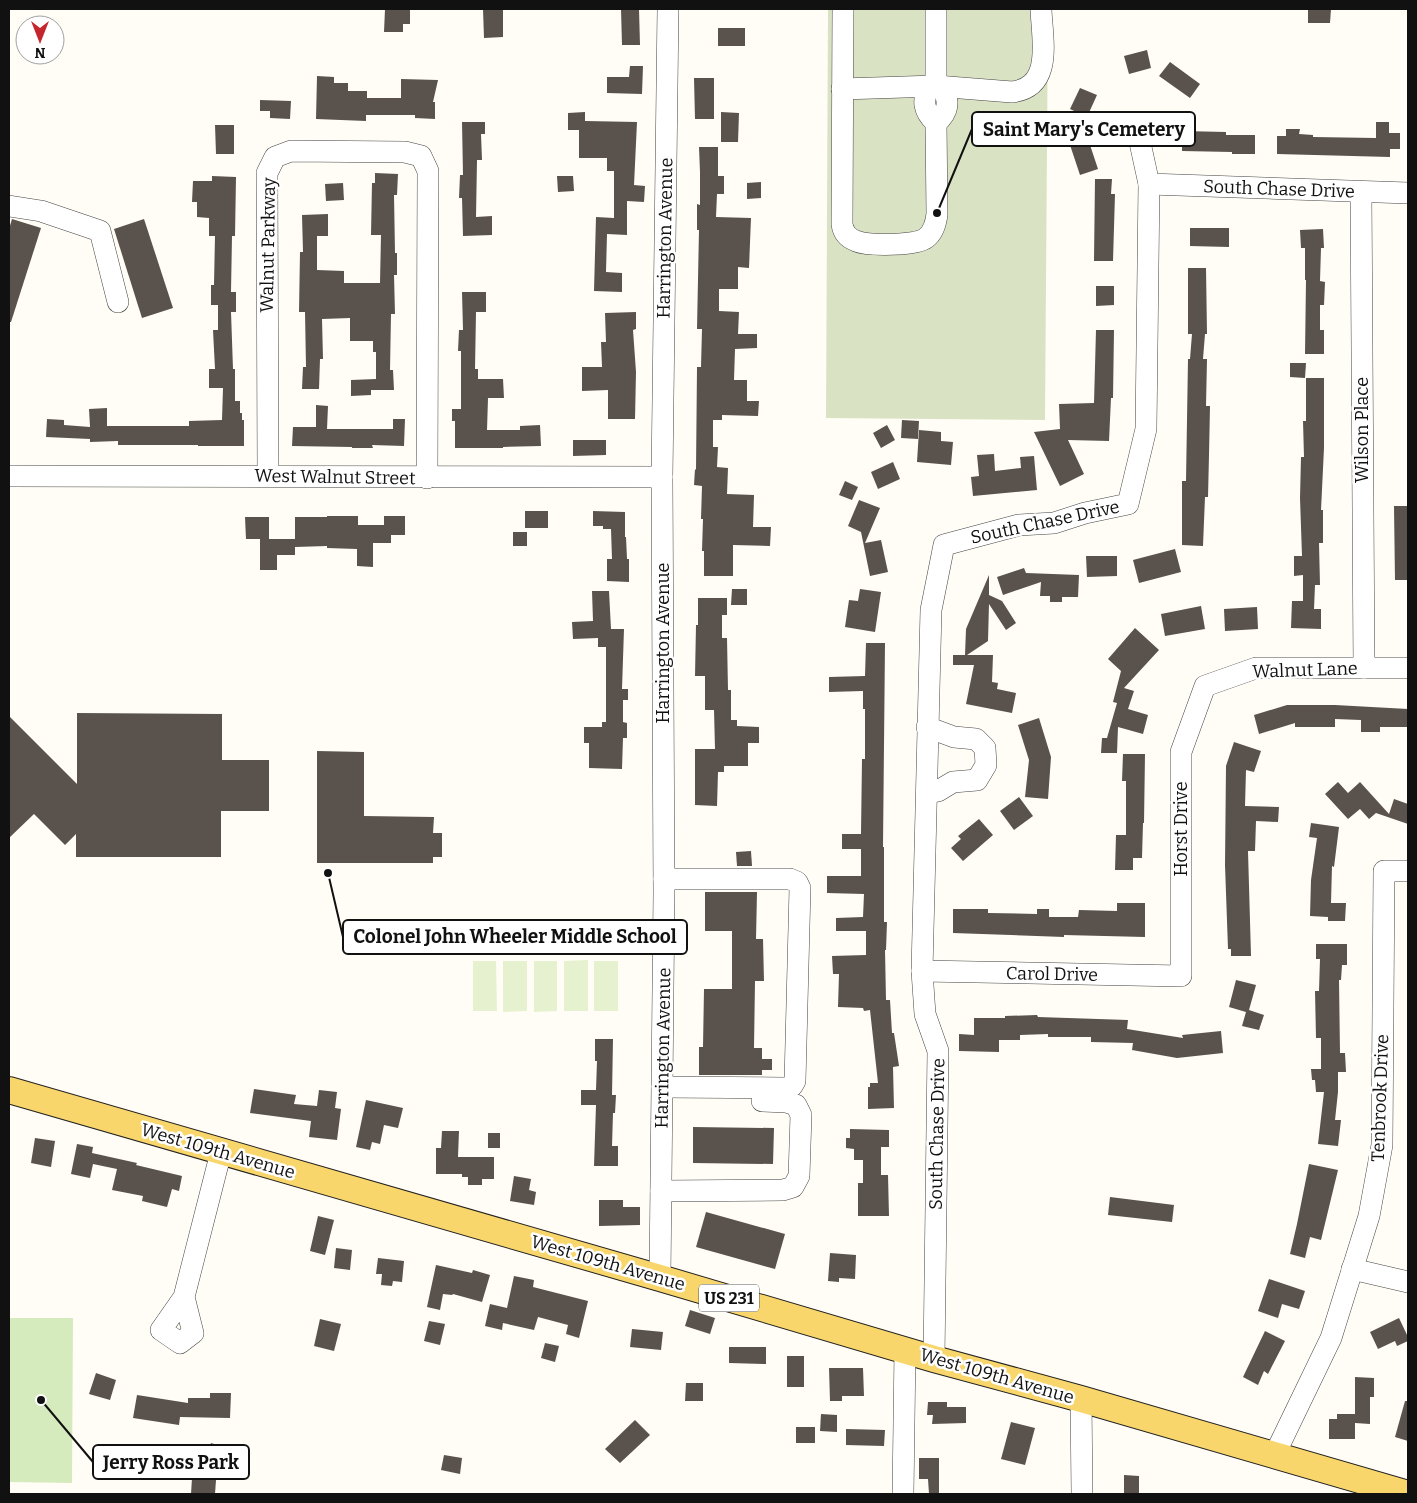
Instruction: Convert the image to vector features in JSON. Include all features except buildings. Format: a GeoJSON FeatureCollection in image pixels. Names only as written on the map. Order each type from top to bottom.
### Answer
{"type":"FeatureCollection","features":[{"type":"Feature","properties":{"kind":"main road","name":"West 109th Avenue"},"geometry":{"type":"LineString","coordinates":[[9,1090],[934,1359],[1081,1399],[1408,1494]]}},
{"type":"Feature","properties":{"kind":"street","name":"Harrington Avenue"},"geometry":{"type":"LineString","coordinates":[[660,1278],[664,879],[662,478],[668,9]]}},
{"type":"Feature","properties":{"kind":"street"},"geometry":{"type":"LineString","coordinates":[[843,9],[842,224],[843,230],[855,241],[906,244],[925,240],[935,226],[937,214],[936,123],[924,105],[925,94],[936,86]]}},
{"type":"Feature","properties":{"kind":"street"},"geometry":{"type":"LineString","coordinates":[[936,9],[936,86]]}},
{"type":"Feature","properties":{"kind":"street"},"geometry":{"type":"LineString","coordinates":[[842,89],[936,86],[1012,92],[1023,91],[1031,86],[1041,71],[1043,61],[1041,9]]}},
{"type":"Feature","properties":{"kind":"street","name":"South Chase Drive"},"geometry":{"type":"LineString","coordinates":[[934,1359],[938,1051],[925,1014],[922,971],[931,610],[944,545],[1020,525],[1054,523],[1085,513],[1128,504],[1146,429],[1149,184],[1136,129]]}},
{"type":"Feature","properties":{"kind":"street","name":"Walnut Parkway"},"geometry":{"type":"LineString","coordinates":[[268,476],[267,173],[275,157],[291,151],[405,152],[421,156],[428,171],[427,478]]}},
{"type":"Feature","properties":{"kind":"street","name":"South Chase Drive"},"geometry":{"type":"LineString","coordinates":[[1149,184],[1408,193]]}},
{"type":"Feature","properties":{"kind":"street","name":"Wilson Place"},"geometry":{"type":"LineString","coordinates":[[1361,192],[1364,668]]}},
{"type":"Feature","properties":{"kind":"street"},"geometry":{"type":"LineString","coordinates":[[9,206],[41,211],[100,231],[118,302]]}},
{"type":"Feature","properties":{"kind":"street","name":"West Walnut Street"},"geometry":{"type":"LineString","coordinates":[[9,476],[662,478]]}},
{"type":"Feature","properties":{"kind":"street","name":"Walnut Lane"},"geometry":{"type":"LineString","coordinates":[[1205,686],[1256,668],[1408,668]]}},
{"type":"Feature","properties":{"kind":"street","name":"Horst Drive"},"geometry":{"type":"LineString","coordinates":[[1181,976],[1181,752],[1205,686]]}},
{"type":"Feature","properties":{"kind":"street"},"geometry":{"type":"LineString","coordinates":[[927,727],[954,737],[976,739],[985,748],[986,765],[977,780],[953,782],[938,791],[927,792]]}},
{"type":"Feature","properties":{"kind":"street","name":"Tenbrook Drive"},"geometry":{"type":"LineString","coordinates":[[1274,1456],[1331,1338],[1370,1216],[1382,1145],[1384,871],[1408,871]]}},
{"type":"Feature","properties":{"kind":"street"},"geometry":{"type":"LineString","coordinates":[[662,1094],[786,1088],[792,1086],[795,1081],[800,888],[797,882],[790,879],[664,879]]}},
{"type":"Feature","properties":{"kind":"street","name":"Carol Drive"},"geometry":{"type":"LineString","coordinates":[[922,971],[1181,976]]}},
{"type":"Feature","properties":{"kind":"street"},"geometry":{"type":"LineString","coordinates":[[661,1191],[783,1190],[793,1187],[799,1176],[801,1115],[796,1105],[786,1102],[662,1094]]}},
{"type":"Feature","properties":{"kind":"street"},"geometry":{"type":"LineString","coordinates":[[184,1297],[220,1152]]}},
{"type":"Feature","properties":{"kind":"street"},"geometry":{"type":"LineString","coordinates":[[1352,1269],[1408,1282]]}},
{"type":"Feature","properties":{"kind":"street"},"geometry":{"type":"LineString","coordinates":[[903,1494],[905,1350]]}},
{"type":"Feature","properties":{"kind":"street"},"geometry":{"type":"LineString","coordinates":[[1081,1399],[1082,1494]]}},
{"type":"Feature","properties":{"kind":"green space"},"geometry":{"type":"Polygon","coordinates":[[[828,9],[1048,9],[1045,420],[826,418],[828,9]]]}},
{"type":"Feature","properties":{"kind":"green space"},"geometry":{"type":"Polygon","coordinates":[[[588,960],[588,1011],[564,1011],[564,961],[588,960]]]}},
{"type":"Feature","properties":{"kind":"green space"},"geometry":{"type":"Polygon","coordinates":[[[473,961],[496,961],[497,1011],[473,1011],[473,961]]]}},
{"type":"Feature","properties":{"kind":"green space"},"geometry":{"type":"Polygon","coordinates":[[[503,961],[527,961],[527,1011],[503,1012],[503,961]]]}},
{"type":"Feature","properties":{"kind":"green space"},"geometry":{"type":"Polygon","coordinates":[[[534,961],[557,961],[557,1011],[534,1012],[534,961]]]}},
{"type":"Feature","properties":{"kind":"green space"},"geometry":{"type":"Polygon","coordinates":[[[594,961],[618,961],[618,1011],[594,1011],[594,961]]]}},
{"type":"Feature","properties":{"kind":"green space"},"geometry":{"type":"Polygon","coordinates":[[[9,1318],[73,1318],[72,1483],[9,1482],[9,1318]]]}},
{"type":"Feature","properties":{"kind":"place","name":"Saint Mary's Cemetery"},"geometry":{"type":"Point","coordinates":[937,213]}},
{"type":"Feature","properties":{"kind":"place","name":"Colonel John Wheeler Middle School"},"geometry":{"type":"Point","coordinates":[328,873]}},
{"type":"Feature","properties":{"kind":"place","name":"Jerry Ross Park"},"geometry":{"type":"Point","coordinates":[41,1400]}}]}
